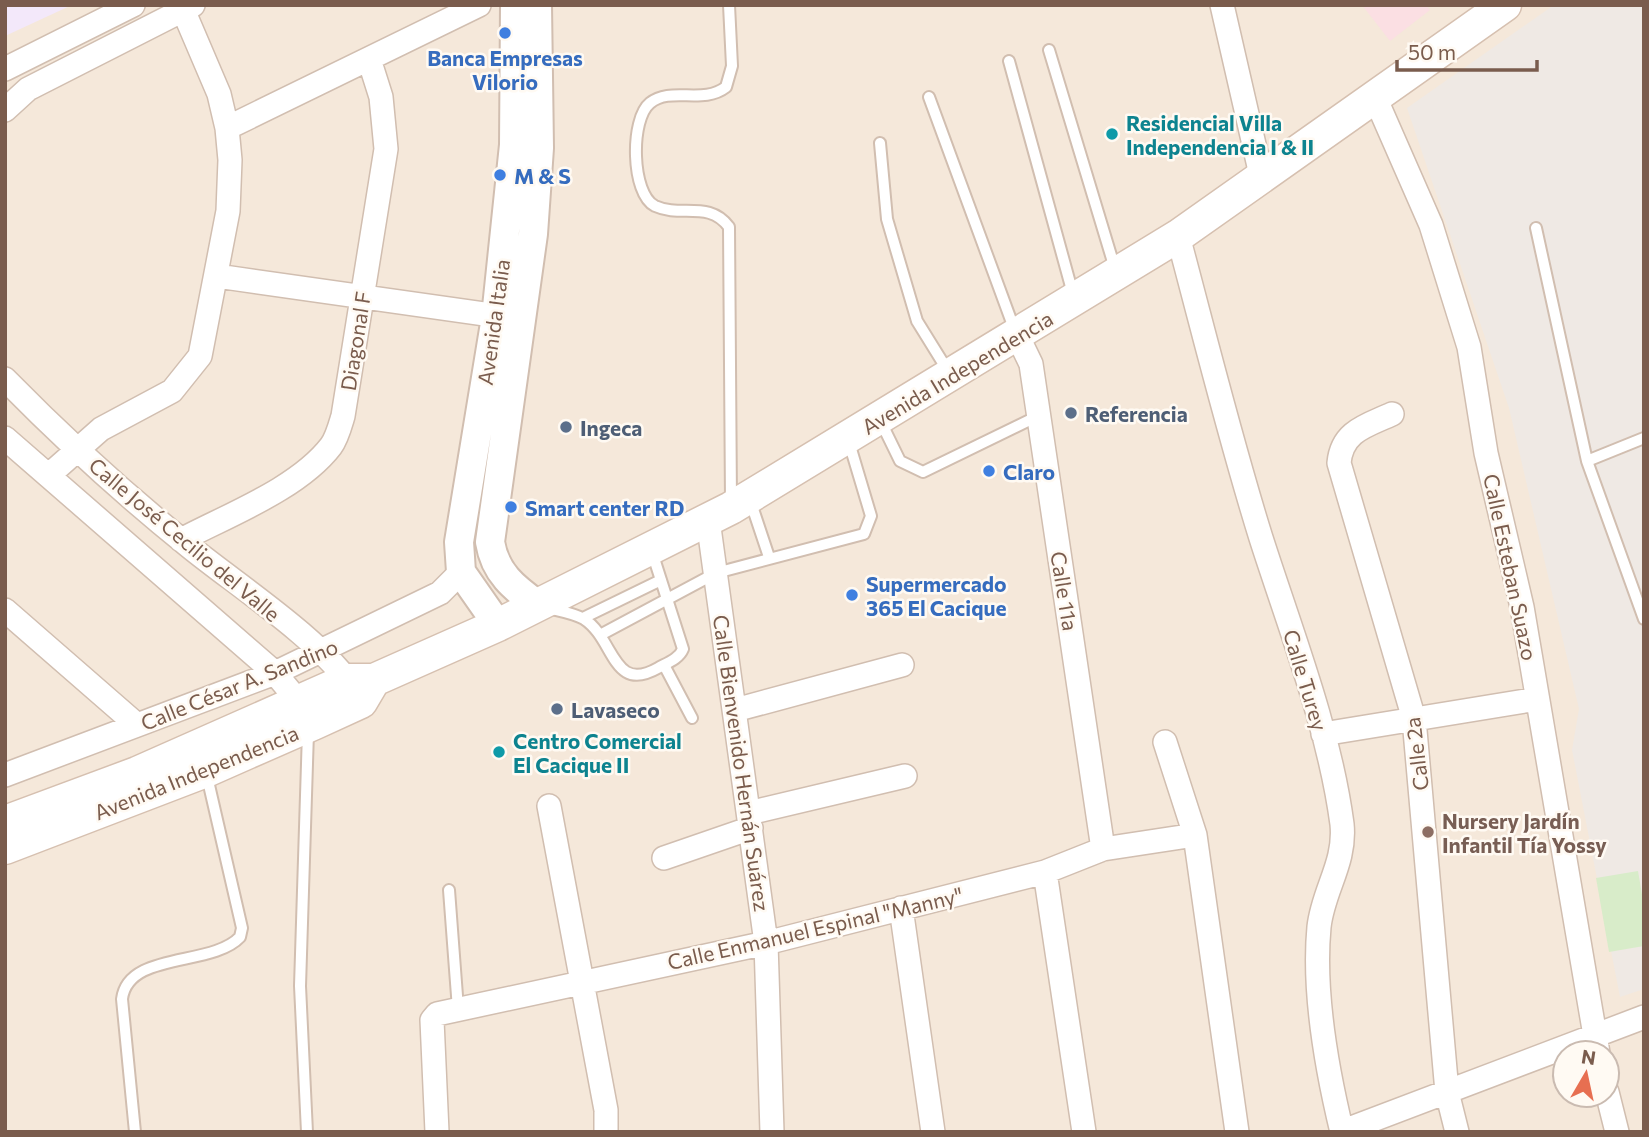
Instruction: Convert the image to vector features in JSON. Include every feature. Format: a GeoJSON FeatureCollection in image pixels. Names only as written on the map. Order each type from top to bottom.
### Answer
{"type":"FeatureCollection","features":[{"type":"Feature","properties":{"kind":"main road","name":"Avenida Independencia"},"geometry":{"type":"LineString","coordinates":[[5,848],[201,759],[308,717],[361,687],[498,625],[651,550],[729,508],[880,421],[1178,236],[1505,5]]}},
{"type":"Feature","properties":{"kind":"main road","name":"Avenida Independencia"},"geometry":{"type":"LineString","coordinates":[[5,822],[137,773],[201,759]]}},
{"type":"Feature","properties":{"kind":"street"},"geometry":{"type":"LineString","coordinates":[[5,69],[133,5]]}},
{"type":"Feature","properties":{"kind":"street"},"geometry":{"type":"LineString","coordinates":[[227,128],[479,5]]}},
{"type":"Feature","properties":{"kind":"street","name":"Avenida Italia"},"geometry":{"type":"LineString","coordinates":[[515,5],[514,145],[508,318],[489,542],[499,572],[515,589],[538,605]]}},
{"type":"Feature","properties":{"kind":"street","name":"Avenida Italia"},"geometry":{"type":"LineString","coordinates":[[461,572],[459,541],[508,318],[533,234],[538,161],[537,5]]}},
{"type":"Feature","properties":{"kind":"street"},"geometry":{"type":"LineString","coordinates":[[1222,5],[1261,175]]}},
{"type":"Feature","properties":{"kind":"street"},"geometry":{"type":"LineString","coordinates":[[5,110],[28,89],[186,7],[219,94],[227,128],[228,211],[200,356],[188,375],[156,401],[102,429],[49,475]]}},
{"type":"Feature","properties":{"kind":"street","name":"Diagonal F"},"geometry":{"type":"LineString","coordinates":[[181,540],[288,483],[314,465],[333,444],[343,416],[386,149],[381,97],[369,59]]}},
{"type":"Feature","properties":{"kind":"street","name":"Calle Esteban Suazo"},"geometry":{"type":"LineString","coordinates":[[1374,95],[1431,225],[1463,323],[1486,453],[1522,607],[1595,1039]]}},
{"type":"Feature","properties":{"kind":"street","name":"Calle Turey"},"geometry":{"type":"LineString","coordinates":[[1178,236],[1239,468],[1323,734],[1342,825],[1343,851],[1324,905],[1318,951],[1329,1073],[1342,1132]]}},
{"type":"Feature","properties":{"kind":"street"},"geometry":{"type":"LineString","coordinates":[[217,276],[508,318]]}},
{"type":"Feature","properties":{"kind":"street","name":"Calle 11a"},"geometry":{"type":"LineString","coordinates":[[1017,337],[1031,364],[1103,849]]}},
{"type":"Feature","properties":{"kind":"street","name":"Calle José Cecilio del Valle"},"geometry":{"type":"LineString","coordinates":[[5,379],[79,451],[181,540],[322,652],[361,687]]}},
{"type":"Feature","properties":{"kind":"street","name":"Calle 2a"},"geometry":{"type":"LineString","coordinates":[[1392,414],[1351,433],[1340,450],[1339,463],[1414,719],[1447,1092],[1457,1132]]}},
{"type":"Feature","properties":{"kind":"street","name":"Calle José Cecilio del Valle"},"geometry":{"type":"LineString","coordinates":[[5,438],[275,673],[308,717]]}},
{"type":"Feature","properties":{"kind":"street","name":"Calle Bienvenido Hernán Suárez"},"geometry":{"type":"LineString","coordinates":[[729,508],[716,573],[766,943],[772,1132]]}},
{"type":"Feature","properties":{"kind":"street"},"geometry":{"type":"LineString","coordinates":[[461,572],[498,625]]}},
{"type":"Feature","properties":{"kind":"street","name":"Calle César A. Sandino"},"geometry":{"type":"LineString","coordinates":[[5,775],[275,673],[440,593],[461,572]]}},
{"type":"Feature","properties":{"kind":"street"},"geometry":{"type":"LineString","coordinates":[[6,612],[136,725]]}},
{"type":"Feature","properties":{"kind":"street"},"geometry":{"type":"LineString","coordinates":[[735,710],[902,665]]}},
{"type":"Feature","properties":{"kind":"street"},"geometry":{"type":"LineString","coordinates":[[1323,734],[1537,699]]}},
{"type":"Feature","properties":{"kind":"street"},"geometry":{"type":"LineString","coordinates":[[1165,742],[1195,835],[1237,1132]]}},
{"type":"Feature","properties":{"kind":"street"},"geometry":{"type":"LineString","coordinates":[[664,858],[750,820],[905,776]]}},
{"type":"Feature","properties":{"kind":"street"},"geometry":{"type":"LineString","coordinates":[[549,806],[606,1110],[606,1132]]}},
{"type":"Feature","properties":{"kind":"street","name":"Calle Enmanuel Espinal \"Manny\""},"geometry":{"type":"LineString","coordinates":[[437,1132],[434,1016],[580,981],[766,943],[1045,872],[1103,849],[1195,835]]}},
{"type":"Feature","properties":{"kind":"street"},"geometry":{"type":"LineString","coordinates":[[1045,872],[1084,1132]]}},
{"type":"Feature","properties":{"kind":"street"},"geometry":{"type":"LineString","coordinates":[[901,908],[933,1132]]}},
{"type":"Feature","properties":{"kind":"street"},"geometry":{"type":"LineString","coordinates":[[1605,1039],[1644,1017]]}},
{"type":"Feature","properties":{"kind":"street"},"geometry":{"type":"LineString","coordinates":[[1342,1132],[1447,1092],[1551,1058]]}},
{"type":"Feature","properties":{"kind":"street"},"geometry":{"type":"LineString","coordinates":[[1612,1109],[1618,1132]]}},
{"type":"Feature","properties":{"kind":"lane"},"geometry":{"type":"LineString","coordinates":[[729,5],[732,66],[726,87],[707,96],[660,98],[650,103],[642,112],[638,124],[639,187],[645,198],[656,206],[710,211],[722,218],[729,227],[729,508],[769,557]]}},
{"type":"Feature","properties":{"kind":"lane"},"geometry":{"type":"LineString","coordinates":[[1049,50],[1117,273]]}},
{"type":"Feature","properties":{"kind":"lane"},"geometry":{"type":"LineString","coordinates":[[1009,61],[1075,301]]}},
{"type":"Feature","properties":{"kind":"lane"},"geometry":{"type":"LineString","coordinates":[[929,97],[1017,337]]}},
{"type":"Feature","properties":{"kind":"lane"},"geometry":{"type":"LineString","coordinates":[[880,143],[887,219],[917,321],[951,376]]}},
{"type":"Feature","properties":{"kind":"lane"},"geometry":{"type":"LineString","coordinates":[[1536,228],[1587,461],[1639,592],[1644,619]]}},
{"type":"Feature","properties":{"kind":"lane"},"geometry":{"type":"LineString","coordinates":[[880,421],[900,461],[923,472],[1038,416]]}},
{"type":"Feature","properties":{"kind":"lane"},"geometry":{"type":"LineString","coordinates":[[602,634],[716,573],[864,534],[871,516],[847,438]]}},
{"type":"Feature","properties":{"kind":"lane"},"geometry":{"type":"LineString","coordinates":[[1587,461],[1644,438]]}},
{"type":"Feature","properties":{"kind":"lane"},"geometry":{"type":"LineString","coordinates":[[538,605],[583,618],[602,634],[619,666],[630,676],[643,676],[680,656],[683,649],[651,550]]}},
{"type":"Feature","properties":{"kind":"lane"},"geometry":{"type":"LineString","coordinates":[[583,618],[661,580]]}},
{"type":"Feature","properties":{"kind":"lane"},"geometry":{"type":"LineString","coordinates":[[664,665],[692,718]]}},
{"type":"Feature","properties":{"kind":"lane"},"geometry":{"type":"LineString","coordinates":[[307,1132],[300,986],[308,717]]}},
{"type":"Feature","properties":{"kind":"lane"},"geometry":{"type":"LineString","coordinates":[[135,1132],[122,999],[127,981],[143,970],[226,947],[240,937],[242,928],[201,759]]}},
{"type":"Feature","properties":{"kind":"lane"},"geometry":{"type":"LineString","coordinates":[[449,890],[458,1009]]}},
{"type":"Feature","properties":{"kind":"shaded area"},"geometry":{"type":"Polygon","coordinates":[[[5,5],[1644,5],[1644,1132],[5,1132],[5,5]]]}},
{"type":"Feature","properties":{"kind":"shaded area"},"geometry":{"type":"Polygon","coordinates":[[[5,5],[72,5],[5,36],[5,5]]]}},
{"type":"Feature","properties":{"kind":"shaded area"},"geometry":{"type":"Polygon","coordinates":[[[1362,5],[1426,5],[1430,10],[1390,41],[1362,5]]]}},
{"type":"Feature","properties":{"kind":"shaded area"},"geometry":{"type":"Polygon","coordinates":[[[1554,5],[1644,5],[1644,989],[1620,997],[1572,750],[1579,709],[1509,408],[1407,108],[1554,5]]]}},
{"type":"Feature","properties":{"kind":"green space"},"geometry":{"type":"Polygon","coordinates":[[[1638,871],[1644,906],[1644,946],[1609,952],[1596,878],[1638,871]]]}},
{"type":"Feature","properties":{"kind":"place","name":"Banca Empresas Vilorio"},"geometry":{"type":"Point","coordinates":[505,33]}},
{"type":"Feature","properties":{"kind":"place","name":"Residencial Villa Independencia I & II"},"geometry":{"type":"Point","coordinates":[1112,134]}},
{"type":"Feature","properties":{"kind":"place","name":"M & S"},"geometry":{"type":"Point","coordinates":[500,175]}},
{"type":"Feature","properties":{"kind":"place","name":"Referencia"},"geometry":{"type":"Point","coordinates":[1071,413]}},
{"type":"Feature","properties":{"kind":"place","name":"Ingeca"},"geometry":{"type":"Point","coordinates":[566,427]}},
{"type":"Feature","properties":{"kind":"place","name":"Claro"},"geometry":{"type":"Point","coordinates":[989,471]}},
{"type":"Feature","properties":{"kind":"place","name":"Smart center RD"},"geometry":{"type":"Point","coordinates":[511,507]}},
{"type":"Feature","properties":{"kind":"place","name":"Supermercado 365 El Cacique"},"geometry":{"type":"Point","coordinates":[852,595]}},
{"type":"Feature","properties":{"kind":"place","name":"Lavaseco"},"geometry":{"type":"Point","coordinates":[557,709]}},
{"type":"Feature","properties":{"kind":"place","name":"Centro Comercial El Cacique II"},"geometry":{"type":"Point","coordinates":[499,752]}},
{"type":"Feature","properties":{"kind":"place","name":"Nursery Jardín Infantil Tía Yossy"},"geometry":{"type":"Point","coordinates":[1428,832]}}]}
